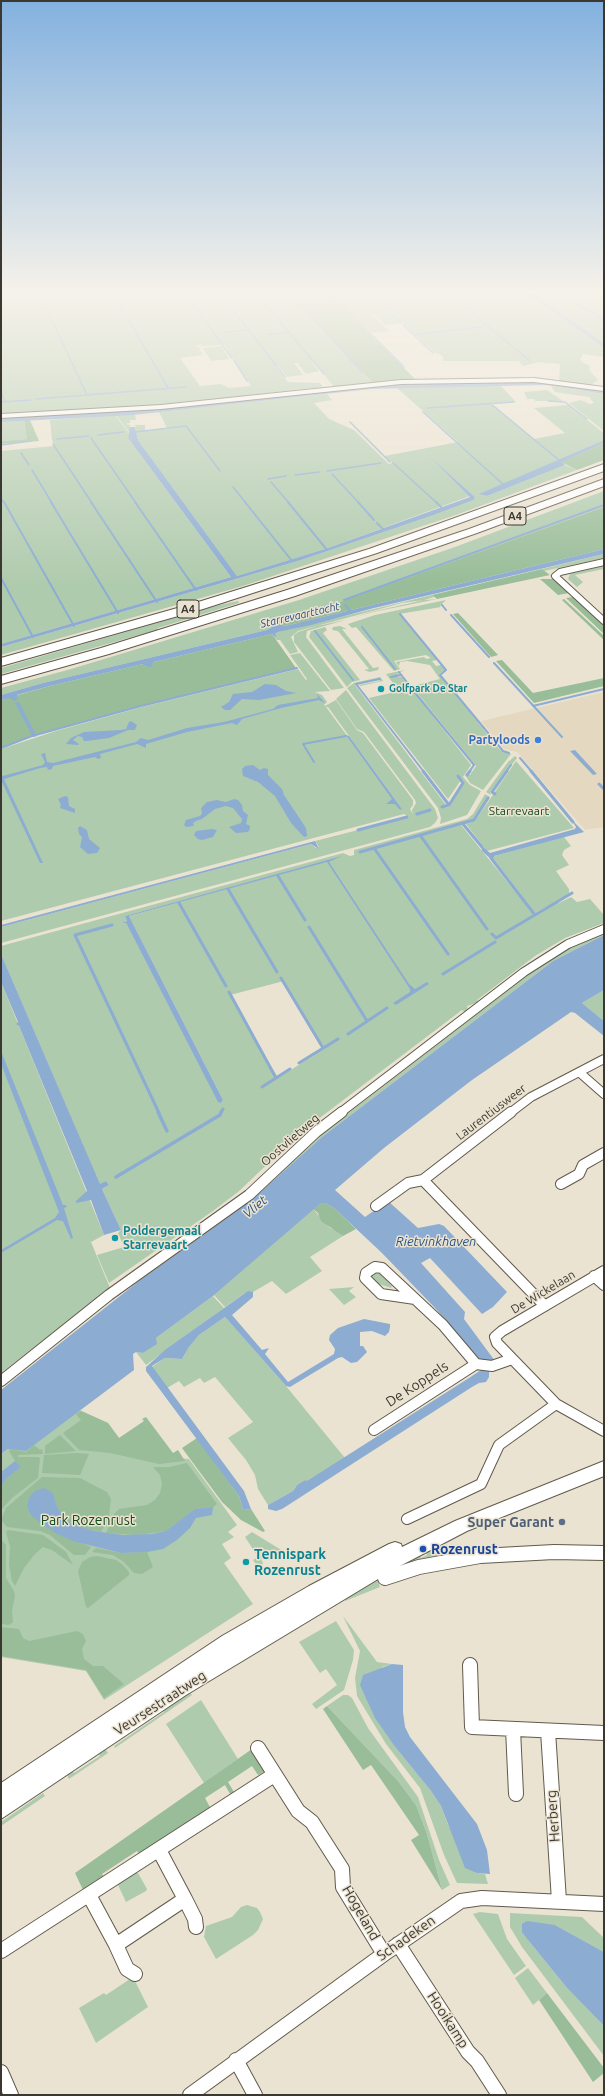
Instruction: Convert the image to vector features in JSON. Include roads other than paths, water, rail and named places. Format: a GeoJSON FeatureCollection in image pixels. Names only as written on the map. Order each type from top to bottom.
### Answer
{"type":"FeatureCollection","features":[{"type":"Feature","properties":{"kind":"highway","name":"A4"},"geometry":{"type":"LineString","coordinates":[[1,662],[192,608],[367,553],[604,468]]}},
{"type":"Feature","properties":{"kind":"highway","name":"A4"},"geometry":{"type":"LineString","coordinates":[[1,680],[105,651],[298,591],[460,536],[604,482]]}},
{"type":"Feature","properties":{"kind":"street"},"geometry":{"type":"LineString","coordinates":[[1,416],[161,407],[323,389]]}},
{"type":"Feature","properties":{"kind":"street"},"geometry":{"type":"LineString","coordinates":[[604,562],[560,572],[555,576],[604,621]]}},
{"type":"Feature","properties":{"kind":"street","name":"Oostvlietweg"},"geometry":{"type":"LineString","coordinates":[[1,1381],[109,1295],[249,1195],[316,1132],[524,972],[568,944],[604,929]]}},
{"type":"Feature","properties":{"kind":"street"},"geometry":{"type":"LineString","coordinates":[[604,1059],[579,1072],[604,1094]]}},
{"type":"Feature","properties":{"kind":"street","name":"Laurentiusweer"},"geometry":{"type":"LineString","coordinates":[[376,1206],[408,1183],[423,1180],[531,1097],[579,1072]]}},
{"type":"Feature","properties":{"kind":"street"},"geometry":{"type":"LineString","coordinates":[[561,1184],[579,1174],[583,1165],[604,1153]]}},
{"type":"Feature","properties":{"kind":"street"},"geometry":{"type":"LineString","coordinates":[[423,1180],[545,1306]]}},
{"type":"Feature","properties":{"kind":"street","name":"De Wickelaan"},"geometry":{"type":"LineString","coordinates":[[512,1359],[497,1343],[496,1337],[502,1331],[604,1271]]}},
{"type":"Feature","properties":{"kind":"street"},"geometry":{"type":"LineString","coordinates":[[594,1276],[604,1285]]}},
{"type":"Feature","properties":{"kind":"street"},"geometry":{"type":"LineString","coordinates":[[415,1299],[443,1325],[477,1364],[492,1366],[512,1359],[556,1404],[604,1431]]}},
{"type":"Feature","properties":{"kind":"street","name":"De Koppels"},"geometry":{"type":"LineString","coordinates":[[374,1430],[477,1364]]}},
{"type":"Feature","properties":{"kind":"street"},"geometry":{"type":"LineString","coordinates":[[407,1519],[440,1502],[481,1484],[499,1445],[556,1404]]}},
{"type":"Feature","properties":{"kind":"street"},"geometry":{"type":"LineString","coordinates":[[319,1597],[443,1525],[604,1459]]}},
{"type":"Feature","properties":{"kind":"street"},"geometry":{"type":"LineString","coordinates":[[319,1597],[442,1535],[604,1468]]}},
{"type":"Feature","properties":{"kind":"street"},"geometry":{"type":"LineString","coordinates":[[385,1578],[419,1567],[480,1556],[554,1552],[604,1553]]}},
{"type":"Feature","properties":{"kind":"street","name":"Veursestraatweg"},"geometry":{"type":"LineString","coordinates":[[1,1794],[228,1642],[319,1597]]}},
{"type":"Feature","properties":{"kind":"street","name":"Veursestraatweg"},"geometry":{"type":"LineString","coordinates":[[1,1809],[319,1597]]}},
{"type":"Feature","properties":{"kind":"street"},"geometry":{"type":"LineString","coordinates":[[470,1665],[472,1727],[604,1733]]}},
{"type":"Feature","properties":{"kind":"street"},"geometry":{"type":"LineString","coordinates":[[513,1729],[516,1794]]}},
{"type":"Feature","properties":{"kind":"street","name":"Herberg"},"geometry":{"type":"LineString","coordinates":[[548,1731],[559,1901]]}},
{"type":"Feature","properties":{"kind":"street","name":"Hogeland"},"geometry":{"type":"LineString","coordinates":[[258,1748],[298,1812],[312,1822],[342,1869],[343,1887],[384,1954]]}},
{"type":"Feature","properties":{"kind":"street"},"geometry":{"type":"LineString","coordinates":[[1,1951],[274,1775]]}},
{"type":"Feature","properties":{"kind":"street"},"geometry":{"type":"LineString","coordinates":[[159,1850],[195,1919],[196,1927]]}},
{"type":"Feature","properties":{"kind":"street"},"geometry":{"type":"LineString","coordinates":[[89,1895],[127,1969],[134,1974]]}},
{"type":"Feature","properties":{"kind":"street","name":"Schadeken"},"geometry":{"type":"LineString","coordinates":[[190,2095],[236,2060],[384,1954],[461,1901],[482,1898],[604,1904]]}},
{"type":"Feature","properties":{"kind":"street"},"geometry":{"type":"LineString","coordinates":[[116,1946],[185,1899]]}},
{"type":"Feature","properties":{"kind":"street","name":"Hooikamp"},"geometry":{"type":"LineString","coordinates":[[398,1944],[468,2052],[477,2061],[499,2095]]}},
{"type":"Feature","properties":{"kind":"street"},"geometry":{"type":"LineString","coordinates":[[236,2060],[255,2095]]}},
{"type":"Feature","properties":{"kind":"street"},"geometry":{"type":"LineString","coordinates":[[1,2072],[11,2095]]}},
{"type":"Feature","properties":{"kind":"water"},"geometry":{"type":"Polygon","coordinates":[[[347,389],[379,389],[133,415],[1,422],[1,418],[113,412],[347,389]]]}},
{"type":"Feature","properties":{"kind":"water"},"geometry":{"type":"Polygon","coordinates":[[[571,389],[604,390],[604,394],[571,389]]]}},
{"type":"Feature","properties":{"kind":"water"},"geometry":{"type":"Polygon","coordinates":[[[130,427],[135,427],[138,440],[237,576],[328,548],[470,497],[426,453],[475,497],[473,500],[428,517],[298,561],[1,647],[1,644],[231,577],[128,438],[130,427]]]}},
{"type":"Feature","properties":{"kind":"water"},"geometry":{"type":"Polygon","coordinates":[[[604,440],[604,443],[562,462],[565,465],[487,496],[479,494],[604,440]]]}},
{"type":"Feature","properties":{"kind":"water"},"geometry":{"type":"Polygon","coordinates":[[[604,549],[604,554],[278,632],[275,634],[277,636],[275,637],[272,634],[154,662],[152,664],[153,666],[149,667],[143,664],[46,687],[17,695],[17,700],[14,701],[10,698],[1,700],[1,695],[43,683],[267,630],[272,627],[272,623],[274,622],[285,626],[604,549]]]}},
{"type":"Feature","properties":{"kind":"water"},"geometry":{"type":"Polygon","coordinates":[[[265,684],[276,685],[286,691],[296,693],[259,700],[242,699],[230,710],[225,710],[221,707],[229,702],[233,694],[252,692],[265,684]]]}},
{"type":"Feature","properties":{"kind":"water"},"geometry":{"type":"Polygon","coordinates":[[[317,694],[325,703],[319,700],[281,708],[242,719],[237,725],[232,723],[187,732],[146,744],[146,748],[137,744],[100,754],[101,758],[98,759],[95,757],[53,766],[52,769],[48,770],[47,767],[40,768],[4,779],[43,863],[40,863],[1,780],[1,774],[3,776],[43,765],[45,762],[41,754],[45,753],[47,762],[53,763],[136,742],[141,738],[148,740],[187,728],[224,722],[273,709],[278,705],[318,698],[317,694]]]}},
{"type":"Feature","properties":{"kind":"water"},"geometry":{"type":"Polygon","coordinates":[[[19,702],[37,736],[33,737],[15,703],[19,702]]]}},
{"type":"Feature","properties":{"kind":"water"},"geometry":{"type":"Polygon","coordinates":[[[131,721],[137,725],[135,730],[128,730],[109,738],[87,741],[84,741],[82,737],[78,736],[73,740],[79,744],[78,745],[66,744],[71,738],[84,732],[126,729],[131,721]]]}},
{"type":"Feature","properties":{"kind":"water"},"geometry":{"type":"Polygon","coordinates":[[[346,735],[349,736],[402,809],[400,810],[395,804],[386,804],[392,799],[346,735]]]}},
{"type":"Feature","properties":{"kind":"water"},"geometry":{"type":"Polygon","coordinates":[[[575,750],[597,774],[593,775],[570,751],[575,750]]]}},
{"type":"Feature","properties":{"kind":"water"},"geometry":{"type":"Polygon","coordinates":[[[253,765],[260,770],[264,768],[268,769],[268,775],[282,789],[284,795],[306,828],[307,836],[304,837],[291,823],[275,796],[258,782],[243,776],[242,769],[245,766],[253,765]]]}},
{"type":"Feature","properties":{"kind":"water"},"geometry":{"type":"Polygon","coordinates":[[[65,796],[68,797],[69,806],[75,809],[75,813],[60,808],[61,805],[58,799],[65,796]]]}},
{"type":"Feature","properties":{"kind":"water"},"geometry":{"type":"Polygon","coordinates":[[[234,799],[238,800],[242,805],[243,811],[248,815],[246,824],[250,826],[250,829],[248,832],[236,833],[229,827],[241,823],[242,819],[233,808],[226,806],[215,809],[202,819],[193,823],[194,826],[186,827],[184,825],[186,820],[200,816],[202,813],[201,808],[207,802],[217,800],[226,802],[234,799]]]}},
{"type":"Feature","properties":{"kind":"water"},"geometry":{"type":"Polygon","coordinates":[[[571,819],[584,832],[494,856],[493,861],[482,851],[481,845],[490,853],[575,829],[576,827],[571,819]]]}},
{"type":"Feature","properties":{"kind":"water"},"geometry":{"type":"Polygon","coordinates":[[[80,826],[87,830],[89,839],[100,848],[97,853],[88,854],[80,847],[82,837],[79,834],[78,828],[80,826]]]}},
{"type":"Feature","properties":{"kind":"water"},"geometry":{"type":"Polygon","coordinates":[[[212,829],[217,830],[213,837],[202,840],[198,839],[194,835],[196,831],[212,829]]]}},
{"type":"Feature","properties":{"kind":"water"},"geometry":{"type":"Polygon","coordinates":[[[315,841],[319,849],[311,844],[1,927],[1,925],[315,841]]]}},
{"type":"Feature","properties":{"kind":"water"},"geometry":{"type":"Polygon","coordinates":[[[342,856],[329,862],[409,984],[415,989],[427,982],[429,984],[396,1005],[393,1003],[410,992],[410,989],[327,862],[129,916],[223,1100],[221,1103],[218,1102],[126,923],[121,923],[127,921],[125,916],[342,856]]]}},
{"type":"Feature","properties":{"kind":"water"},"geometry":{"type":"Polygon","coordinates":[[[604,935],[604,990],[582,1003],[604,1021],[604,1036],[575,1013],[571,1012],[472,1080],[384,1148],[335,1190],[365,1217],[388,1201],[418,1228],[439,1224],[444,1226],[507,1292],[493,1307],[482,1314],[430,1258],[421,1263],[465,1312],[464,1319],[495,1361],[483,1362],[478,1358],[436,1309],[382,1253],[334,1208],[325,1203],[321,1203],[213,1296],[156,1338],[157,1344],[143,1353],[136,1352],[133,1354],[134,1370],[26,1451],[8,1449],[1,1454],[1,1390],[139,1281],[248,1203],[322,1137],[553,961],[604,935]]]}},
{"type":"Feature","properties":{"kind":"water"},"geometry":{"type":"Polygon","coordinates":[[[1,954],[100,1184],[106,1181],[109,1185],[102,1189],[121,1230],[104,1235],[91,1200],[76,1203],[76,1201],[87,1191],[19,1026],[16,1024],[18,1022],[1,982],[1,954]]]}},
{"type":"Feature","properties":{"kind":"water"},"geometry":{"type":"Polygon","coordinates":[[[1,1051],[63,1205],[66,1205],[67,1207],[64,1208],[73,1238],[71,1239],[63,1221],[57,1220],[1,1253],[1,1250],[55,1218],[59,1212],[1,1064],[1,1051]]]}},
{"type":"Feature","properties":{"kind":"water"},"geometry":{"type":"Polygon","coordinates":[[[248,1291],[253,1292],[253,1297],[232,1315],[262,1350],[269,1348],[265,1354],[288,1382],[334,1354],[335,1349],[329,1340],[330,1335],[338,1328],[364,1319],[390,1324],[390,1327],[389,1332],[385,1336],[372,1331],[360,1332],[360,1346],[363,1346],[367,1352],[357,1362],[351,1363],[342,1357],[338,1358],[290,1387],[286,1386],[225,1317],[199,1335],[189,1347],[182,1359],[165,1358],[152,1366],[244,1491],[251,1509],[243,1510],[239,1496],[146,1371],[146,1367],[165,1350],[248,1291]]]}},
{"type":"Feature","properties":{"kind":"water"},"geometry":{"type":"Polygon","coordinates":[[[480,1367],[489,1370],[489,1377],[486,1382],[479,1383],[472,1387],[282,1509],[276,1511],[268,1509],[268,1505],[293,1491],[297,1485],[305,1480],[307,1481],[469,1378],[481,1370],[480,1367]]]}},
{"type":"Feature","properties":{"kind":"water"},"geometry":{"type":"Polygon","coordinates":[[[15,1461],[21,1467],[6,1479],[1,1487],[1,1472],[15,1461]]]}},
{"type":"Feature","properties":{"kind":"water"},"geometry":{"type":"Polygon","coordinates":[[[44,1488],[53,1493],[57,1507],[64,1517],[72,1524],[94,1531],[123,1535],[152,1534],[166,1531],[195,1509],[213,1507],[212,1515],[196,1518],[190,1528],[177,1540],[163,1549],[147,1552],[121,1553],[73,1541],[57,1534],[38,1521],[30,1514],[27,1506],[29,1498],[35,1491],[44,1488]]]}},
{"type":"Feature","properties":{"kind":"water"},"geometry":{"type":"Polygon","coordinates":[[[392,1664],[403,1665],[403,1712],[405,1727],[410,1737],[477,1824],[487,1850],[490,1874],[477,1873],[465,1868],[441,1806],[431,1791],[396,1748],[375,1718],[360,1685],[363,1675],[392,1664]]]}},
{"type":"Feature","properties":{"kind":"water"},"geometry":{"type":"Polygon","coordinates":[[[527,1921],[555,1925],[604,1952],[604,2026],[567,1988],[522,1932],[522,1924],[527,1921]]]}},
{"type":"Feature","properties":{"kind":"waterway"},"geometry":{"type":"LineString","coordinates":[[84,389],[87,395]]}},
{"type":"Feature","properties":{"kind":"waterway"},"geometry":{"type":"LineString","coordinates":[[87,395],[163,389]]}},
{"type":"Feature","properties":{"kind":"waterway"},"geometry":{"type":"LineString","coordinates":[[1,391],[5,402]]}},
{"type":"Feature","properties":{"kind":"waterway"},"geometry":{"type":"LineString","coordinates":[[36,399],[87,395]]}},
{"type":"Feature","properties":{"kind":"waterway"},"geometry":{"type":"LineString","coordinates":[[5,402],[31,400]]}},
{"type":"Feature","properties":{"kind":"waterway"},"geometry":{"type":"LineString","coordinates":[[548,401],[565,402],[587,419]]}},
{"type":"Feature","properties":{"kind":"waterway"},"geometry":{"type":"LineString","coordinates":[[491,404],[514,402]]}},
{"type":"Feature","properties":{"kind":"waterway"},"geometry":{"type":"LineString","coordinates":[[427,408],[491,404]]}},
{"type":"Feature","properties":{"kind":"waterway"},"geometry":{"type":"LineString","coordinates":[[491,404],[560,461]]}},
{"type":"Feature","properties":{"kind":"waterway"},"geometry":{"type":"LineString","coordinates":[[423,412],[505,486]]}},
{"type":"Feature","properties":{"kind":"waterway"},"geometry":{"type":"LineString","coordinates":[[350,422],[390,462]]}},
{"type":"Feature","properties":{"kind":"waterway"},"geometry":{"type":"LineString","coordinates":[[135,432],[186,426],[220,471]]}},
{"type":"Feature","properties":{"kind":"waterway"},"geometry":{"type":"LineString","coordinates":[[98,435],[123,432]]}},
{"type":"Feature","properties":{"kind":"waterway"},"geometry":{"type":"LineString","coordinates":[[57,439],[89,436]]}},
{"type":"Feature","properties":{"kind":"waterway"},"geometry":{"type":"LineString","coordinates":[[91,438],[136,503]]}},
{"type":"Feature","properties":{"kind":"waterway"},"geometry":{"type":"LineString","coordinates":[[1,445],[31,441]]}},
{"type":"Feature","properties":{"kind":"waterway"},"geometry":{"type":"LineString","coordinates":[[53,444],[92,503]]}},
{"type":"Feature","properties":{"kind":"waterway"},"geometry":{"type":"LineString","coordinates":[[21,453],[29,465]]}},
{"type":"Feature","properties":{"kind":"waterway"},"geometry":{"type":"LineString","coordinates":[[327,471],[381,463]]}},
{"type":"Feature","properties":{"kind":"waterway"},"geometry":{"type":"LineString","coordinates":[[393,463],[437,503]]}},
{"type":"Feature","properties":{"kind":"waterway"},"geometry":{"type":"LineString","coordinates":[[32,470],[52,503]]}},
{"type":"Feature","properties":{"kind":"waterway"},"geometry":{"type":"LineString","coordinates":[[295,475],[319,472]]}},
{"type":"Feature","properties":{"kind":"waterway"},"geometry":{"type":"LineString","coordinates":[[332,474],[359,503]]}},
{"type":"Feature","properties":{"kind":"waterway"},"geometry":{"type":"LineString","coordinates":[[268,479],[286,476]]}},
{"type":"Feature","properties":{"kind":"waterway"},"geometry":{"type":"LineString","coordinates":[[271,482],[289,503]]}},
{"type":"Feature","properties":{"kind":"waterway"},"geometry":{"type":"LineString","coordinates":[[233,487],[246,503]]}},
{"type":"Feature","properties":{"kind":"waterway"},"geometry":{"type":"LineString","coordinates":[[1,498],[4,503]]}},
{"type":"Feature","properties":{"kind":"waterway"},"geometry":{"type":"LineString","coordinates":[[4,502],[74,626]]}},
{"type":"Feature","properties":{"kind":"waterway"},"geometry":{"type":"LineString","coordinates":[[51,502],[118,613]]}},
{"type":"Feature","properties":{"kind":"waterway"},"geometry":{"type":"LineString","coordinates":[[91,502],[157,602]]}},
{"type":"Feature","properties":{"kind":"waterway"},"geometry":{"type":"LineString","coordinates":[[135,502],[196,590]]}},
{"type":"Feature","properties":{"kind":"waterway"},"geometry":{"type":"LineString","coordinates":[[245,502],[292,561]]}},
{"type":"Feature","properties":{"kind":"waterway"},"geometry":{"type":"LineString","coordinates":[[288,502],[327,550]]}},
{"type":"Feature","properties":{"kind":"waterway"},"geometry":{"type":"LineString","coordinates":[[358,502],[374,520]]}},
{"type":"Feature","properties":{"kind":"waterway"},"geometry":{"type":"LineString","coordinates":[[437,503],[443,509]]}},
{"type":"Feature","properties":{"kind":"waterway"},"geometry":{"type":"LineString","coordinates":[[344,600],[604,505]]}},
{"type":"Feature","properties":{"kind":"waterway"},"geometry":{"type":"LineString","coordinates":[[377,523],[384,530]]}},
{"type":"Feature","properties":{"kind":"waterway"},"geometry":{"type":"LineString","coordinates":[[1,578],[33,637]]}},
{"type":"Feature","properties":{"kind":"waterway","name":"Starrevaarttocht"},"geometry":{"type":"LineString","coordinates":[[345,605],[351,612]]}},
{"type":"Feature","properties":{"kind":"waterway"},"geometry":{"type":"LineString","coordinates":[[442,605],[446,610]]}},
{"type":"Feature","properties":{"kind":"waterway"},"geometry":{"type":"LineString","coordinates":[[400,614],[446,670],[440,675],[503,751],[509,753]]}},
{"type":"Feature","properties":{"kind":"waterway"},"geometry":{"type":"LineString","coordinates":[[451,615],[489,657]]}},
{"type":"Feature","properties":{"kind":"waterway"},"geometry":{"type":"LineString","coordinates":[[362,627],[395,669]]}},
{"type":"Feature","properties":{"kind":"waterway"},"geometry":{"type":"LineString","coordinates":[[315,631],[353,680]]}},
{"type":"Feature","properties":{"kind":"waterway"},"geometry":{"type":"LineString","coordinates":[[494,663],[533,706]]}},
{"type":"Feature","properties":{"kind":"waterway"},"geometry":{"type":"LineString","coordinates":[[1,748],[32,736],[141,706],[297,668]]}},
{"type":"Feature","properties":{"kind":"waterway"},"geometry":{"type":"LineString","coordinates":[[399,672],[410,686]]}},
{"type":"Feature","properties":{"kind":"waterway"},"geometry":{"type":"LineString","coordinates":[[391,677],[401,675]]}},
{"type":"Feature","properties":{"kind":"waterway"},"geometry":{"type":"LineString","coordinates":[[380,679],[356,684],[424,772]]}},
{"type":"Feature","properties":{"kind":"waterway"},"geometry":{"type":"LineString","coordinates":[[412,689],[474,765],[469,772]]}},
{"type":"Feature","properties":{"kind":"waterway"},"geometry":{"type":"LineString","coordinates":[[533,706],[604,689]]}},
{"type":"Feature","properties":{"kind":"waterway"},"geometry":{"type":"LineString","coordinates":[[533,706],[562,737]]}},
{"type":"Feature","properties":{"kind":"waterway"},"geometry":{"type":"LineString","coordinates":[[314,762],[303,744],[346,736]]}},
{"type":"Feature","properties":{"kind":"waterway"},"geometry":{"type":"LineString","coordinates":[[520,758],[532,772]]}},
{"type":"Feature","properties":{"kind":"waterway"},"geometry":{"type":"LineString","coordinates":[[506,772],[511,765]]}},
{"type":"Feature","properties":{"kind":"waterway"},"geometry":{"type":"LineString","coordinates":[[423,771],[449,805]]}},
{"type":"Feature","properties":{"kind":"waterway"},"geometry":{"type":"LineString","coordinates":[[467,775],[470,771]]}},
{"type":"Feature","properties":{"kind":"waterway"},"geometry":{"type":"LineString","coordinates":[[495,794],[492,792],[507,771]]}},
{"type":"Feature","properties":{"kind":"waterway"},"geometry":{"type":"LineString","coordinates":[[531,771],[573,822]]}},
{"type":"Feature","properties":{"kind":"waterway"},"geometry":{"type":"LineString","coordinates":[[449,805],[463,783],[458,776]]}},
{"type":"Feature","properties":{"kind":"waterway"},"geometry":{"type":"LineString","coordinates":[[599,784],[604,789]]}},
{"type":"Feature","properties":{"kind":"waterway"},"geometry":{"type":"LineString","coordinates":[[420,835],[474,820],[488,798]]}},
{"type":"Feature","properties":{"kind":"waterway"},"geometry":{"type":"LineString","coordinates":[[442,807],[449,805]]}},
{"type":"Feature","properties":{"kind":"waterway"},"geometry":{"type":"LineString","coordinates":[[417,814],[430,810]]}},
{"type":"Feature","properties":{"kind":"waterway"},"geometry":{"type":"LineString","coordinates":[[358,830],[407,817]]}},
{"type":"Feature","properties":{"kind":"waterway"},"geometry":{"type":"LineString","coordinates":[[463,824],[482,847]]}},
{"type":"Feature","properties":{"kind":"waterway"},"geometry":{"type":"LineString","coordinates":[[374,848],[420,835]]}},
{"type":"Feature","properties":{"kind":"waterway"},"geometry":{"type":"LineString","coordinates":[[420,835],[487,929]]}},
{"type":"Feature","properties":{"kind":"waterway"},"geometry":{"type":"LineString","coordinates":[[360,852],[374,848]]}},
{"type":"Feature","properties":{"kind":"waterway"},"geometry":{"type":"LineString","coordinates":[[374,848],[448,954]]}},
{"type":"Feature","properties":{"kind":"waterway"},"geometry":{"type":"LineString","coordinates":[[491,858],[535,915]]}},
{"type":"Feature","properties":{"kind":"waterway"},"geometry":{"type":"LineString","coordinates":[[278,876],[305,920]]}},
{"type":"Feature","properties":{"kind":"waterway"},"geometry":{"type":"LineString","coordinates":[[228,889],[277,972]]}},
{"type":"Feature","properties":{"kind":"waterway"},"geometry":{"type":"LineString","coordinates":[[535,915],[572,893]]}},
{"type":"Feature","properties":{"kind":"waterway"},"geometry":{"type":"LineString","coordinates":[[179,903],[226,986]]}},
{"type":"Feature","properties":{"kind":"waterway"},"geometry":{"type":"LineString","coordinates":[[492,934],[496,938],[535,915]]}},
{"type":"Feature","properties":{"kind":"waterway"},"geometry":{"type":"LineString","coordinates":[[112,925],[75,935],[159,1113]]}},
{"type":"Feature","properties":{"kind":"waterway"},"geometry":{"type":"LineString","coordinates":[[309,927],[367,1021]]}},
{"type":"Feature","properties":{"kind":"waterway"},"geometry":{"type":"LineString","coordinates":[[443,974],[495,942]]}},
{"type":"Feature","properties":{"kind":"waterway"},"geometry":{"type":"LineString","coordinates":[[281,978],[323,1048]]}},
{"type":"Feature","properties":{"kind":"waterway"},"geometry":{"type":"LineString","coordinates":[[229,992],[276,1078]]}},
{"type":"Feature","properties":{"kind":"waterway"},"geometry":{"type":"LineString","coordinates":[[348,1034],[387,1008]]}},
{"type":"Feature","properties":{"kind":"waterway"},"geometry":{"type":"LineString","coordinates":[[299,1063],[338,1039]]}},
{"type":"Feature","properties":{"kind":"waterway"},"geometry":{"type":"LineString","coordinates":[[276,1078],[290,1069]]}},
{"type":"Feature","properties":{"kind":"waterway"},"geometry":{"type":"LineString","coordinates":[[262,1087],[276,1078]]}},
{"type":"Feature","properties":{"kind":"waterway"},"geometry":{"type":"LineString","coordinates":[[221,1113],[223,1109]]}},
{"type":"Feature","properties":{"kind":"waterway"},"geometry":{"type":"LineString","coordinates":[[158,1112],[167,1131]]}},
{"type":"Feature","properties":{"kind":"waterway"},"geometry":{"type":"LineString","coordinates":[[116,1177],[220,1115],[221,1112]]}},
{"type":"Feature","properties":{"kind":"place","name":"Golfpark De Star"},"geometry":{"type":"Point","coordinates":[381,689]}},
{"type":"Feature","properties":{"kind":"place","name":"Partyloods"},"geometry":{"type":"Point","coordinates":[538,740]}},
{"type":"Feature","properties":{"kind":"place","name":"Poldergemaal Starrevaart"},"geometry":{"type":"Point","coordinates":[115,1238]}},
{"type":"Feature","properties":{"kind":"place","name":"Super Garant"},"geometry":{"type":"Point","coordinates":[562,1522]}},
{"type":"Feature","properties":{"kind":"place","name":"Rozenrust"},"geometry":{"type":"Point","coordinates":[423,1549]}},
{"type":"Feature","properties":{"kind":"place","name":"Tennispark Rozenrust"},"geometry":{"type":"Point","coordinates":[246,1562]}},
{"type":"Feature","properties":{"kind":"park label","name":"Starrevaart"},"geometry":{"type":"Point","coordinates":[519,811]}},
{"type":"Feature","properties":{"kind":"park label","name":"Park Rozenrust"},"geometry":{"type":"Point","coordinates":[88,1520]}},
{"type":"Feature","properties":{"kind":"water label","name":"Vliet"},"geometry":{"type":"Point","coordinates":[255,1207]}},
{"type":"Feature","properties":{"kind":"water label","name":"Rietvinkhaven"},"geometry":{"type":"Point","coordinates":[436,1242]}}]}
